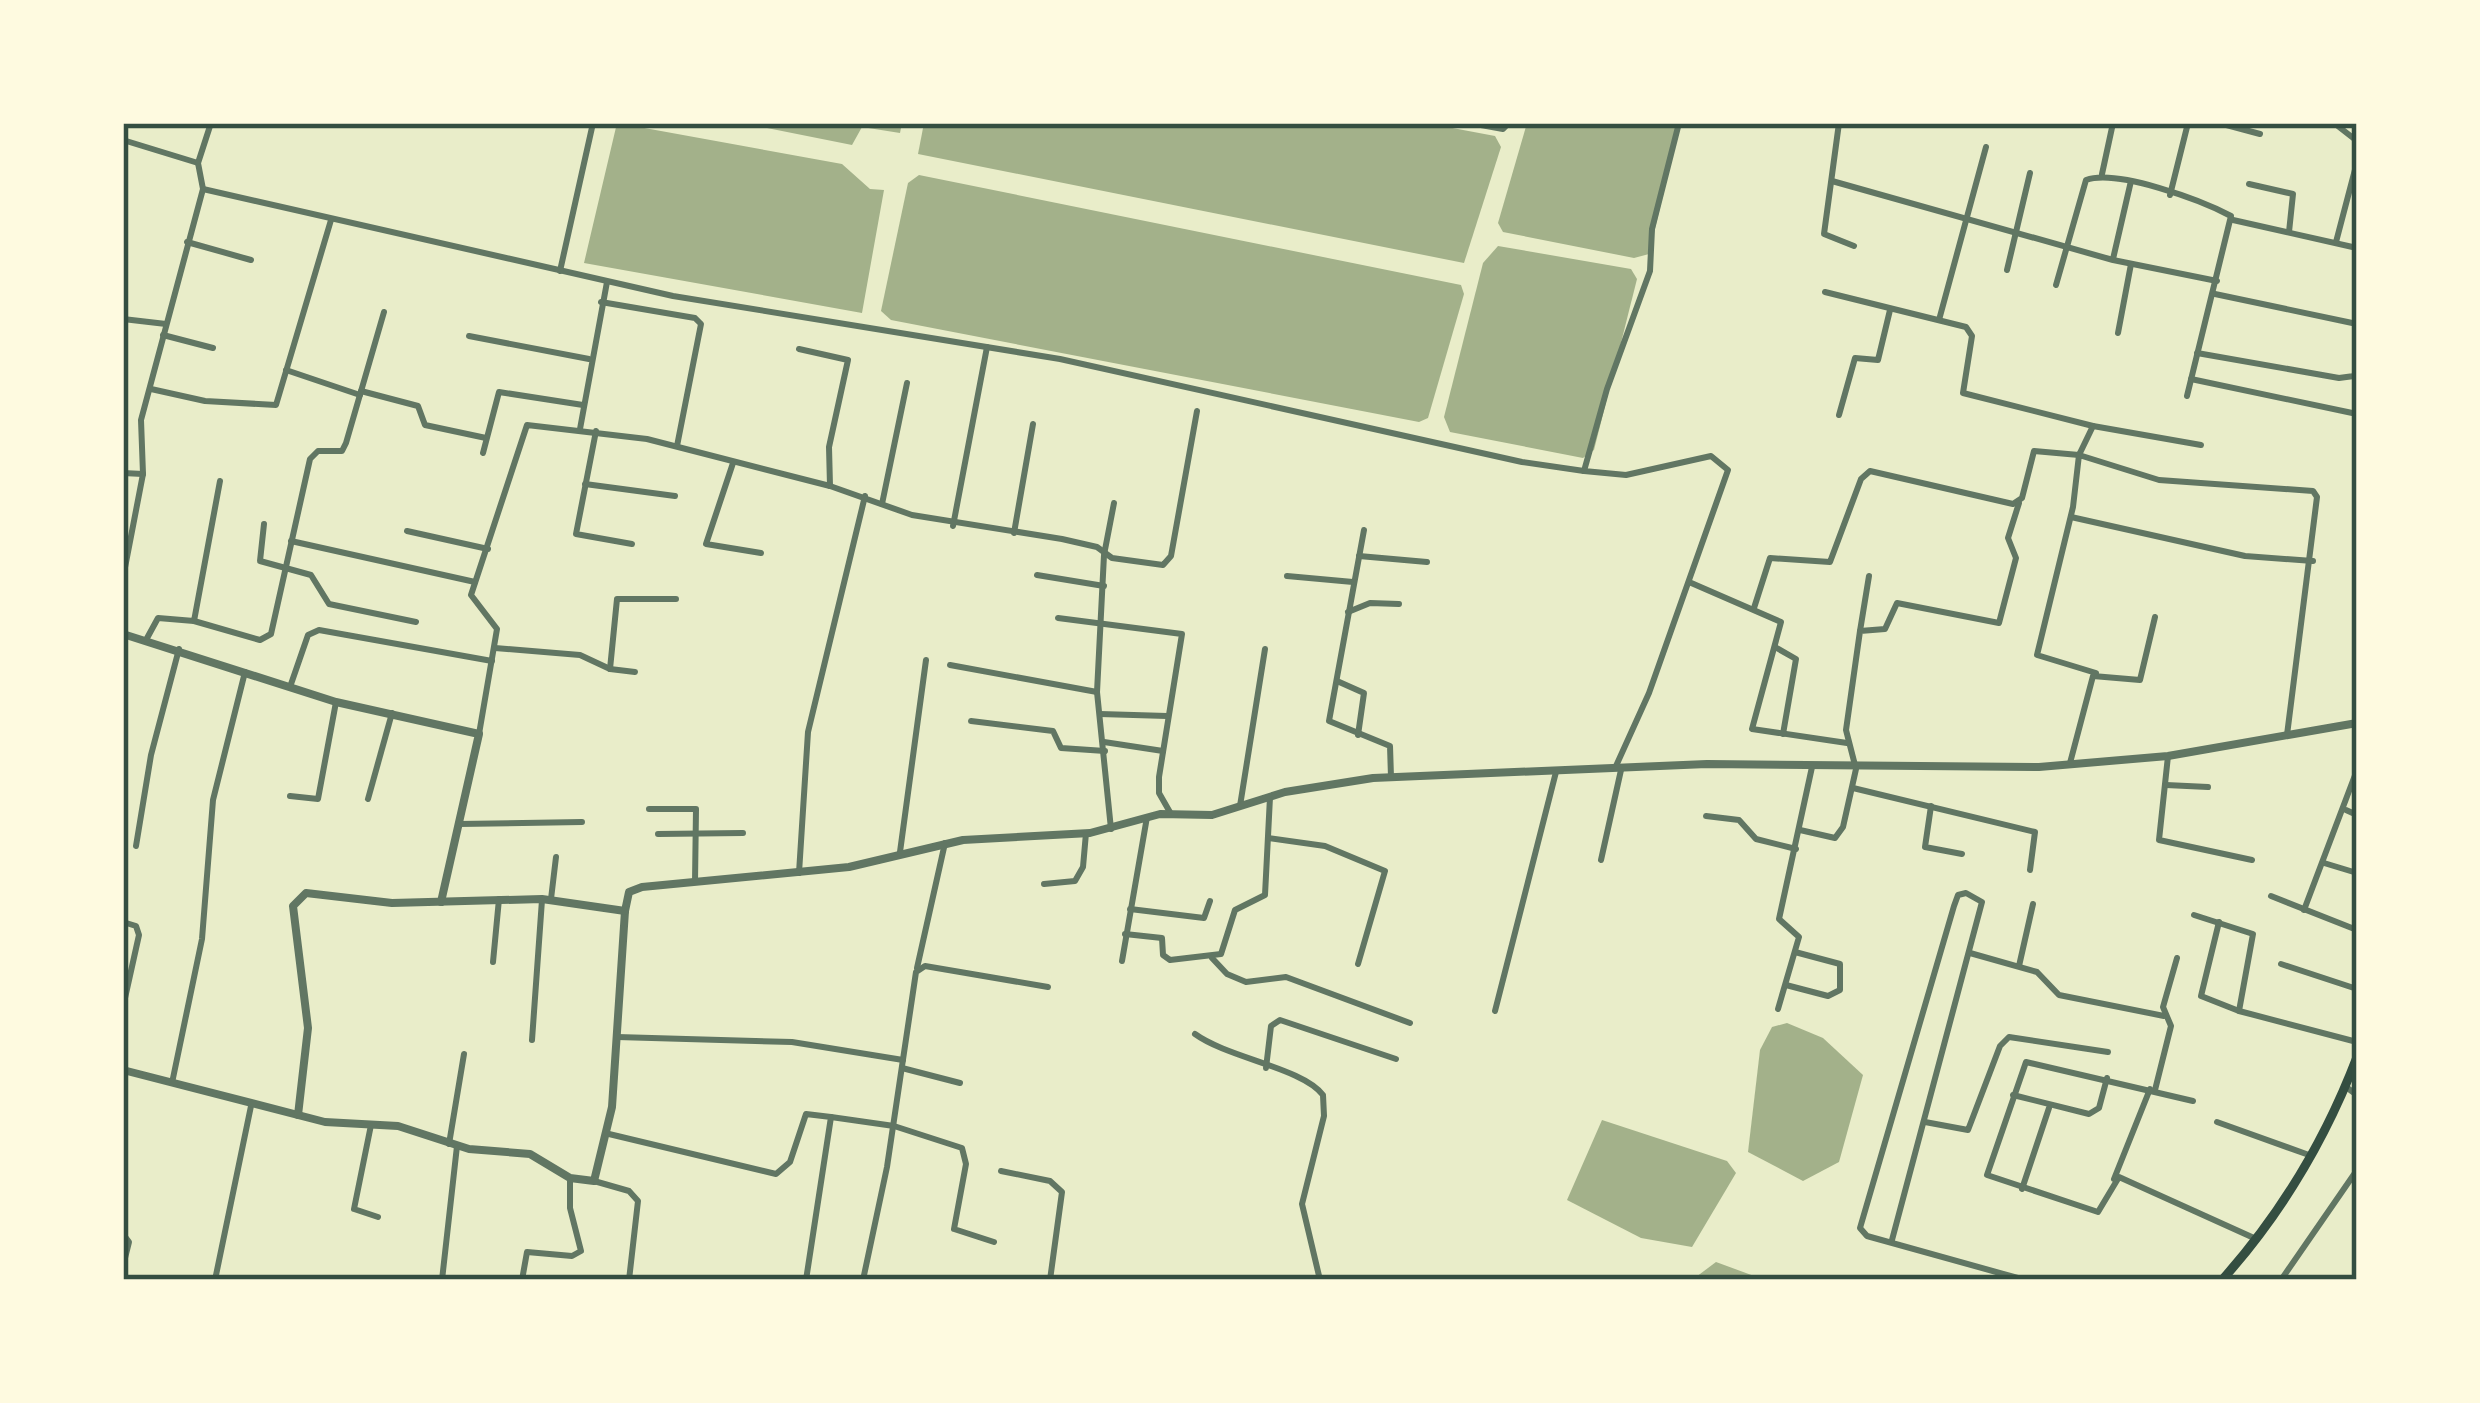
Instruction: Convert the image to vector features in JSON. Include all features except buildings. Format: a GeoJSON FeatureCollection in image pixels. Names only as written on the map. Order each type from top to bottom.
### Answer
{"type":"FeatureCollection","features":[{"type":"Feature","properties":{"kind":"main road"},"geometry":{"type":"LineString","coordinates":[[2222,1280],[2257,1240],[2312,1156],[2357,1057]]}},
{"type":"Feature","properties":{"kind":"street"},"geometry":{"type":"LineString","coordinates":[[123,578],[143,475],[138,435],[203,189],[198,163],[211,123]]}},
{"type":"Feature","properties":{"kind":"street"},"geometry":{"type":"LineString","coordinates":[[560,271],[593,123]]}},
{"type":"Feature","properties":{"kind":"street"},"geometry":{"type":"LineString","coordinates":[[1470,123],[1503,129],[1509,123]]}},
{"type":"Feature","properties":{"kind":"street"},"geometry":{"type":"LineString","coordinates":[[1584,471],[1650,271],[1652,229],[1679,123]]}},
{"type":"Feature","properties":{"kind":"street"},"geometry":{"type":"LineString","coordinates":[[1839,123],[1824,234],[1854,246]]}},
{"type":"Feature","properties":{"kind":"street"},"geometry":{"type":"LineString","coordinates":[[2102,174],[2114,123]]}},
{"type":"Feature","properties":{"kind":"street"},"geometry":{"type":"LineString","coordinates":[[2170,195],[2188,123]]}},
{"type":"Feature","properties":{"kind":"street"},"geometry":{"type":"LineString","coordinates":[[2219,123],[2260,134]]}},
{"type":"Feature","properties":{"kind":"street"},"geometry":{"type":"LineString","coordinates":[[2334,123],[2357,141]]}},
{"type":"Feature","properties":{"kind":"street"},"geometry":{"type":"LineString","coordinates":[[123,140],[198,163]]}},
{"type":"Feature","properties":{"kind":"street"},"geometry":{"type":"LineString","coordinates":[[1939,320],[1986,147]]}},
{"type":"Feature","properties":{"kind":"street"},"geometry":{"type":"LineString","coordinates":[[2336,242],[2357,162]]}},
{"type":"Feature","properties":{"kind":"street"},"geometry":{"type":"LineString","coordinates":[[2007,271],[2030,173]]}},
{"type":"Feature","properties":{"kind":"street"},"geometry":{"type":"LineString","coordinates":[[2056,285],[2086,180],[2102,174],[2216,209],[2233,220],[2357,248]]}},
{"type":"Feature","properties":{"kind":"street"},"geometry":{"type":"LineString","coordinates":[[2113,260],[2131,181]]}},
{"type":"Feature","properties":{"kind":"street"},"geometry":{"type":"LineString","coordinates":[[1832,182],[2113,260],[2218,281]]}},
{"type":"Feature","properties":{"kind":"street"},"geometry":{"type":"LineString","coordinates":[[2249,184],[2293,194],[2289,232]]}},
{"type":"Feature","properties":{"kind":"street"},"geometry":{"type":"LineString","coordinates":[[203,189],[607,282],[987,347],[1584,471],[1626,475],[1711,455],[1728,470],[1618,770],[1600,860]]}},
{"type":"Feature","properties":{"kind":"street"},"geometry":{"type":"LineString","coordinates":[[151,389],[272,407],[279,402],[331,220]]}},
{"type":"Feature","properties":{"kind":"street"},"geometry":{"type":"LineString","coordinates":[[2188,396],[2233,220]]}},
{"type":"Feature","properties":{"kind":"street"},"geometry":{"type":"LineString","coordinates":[[188,242],[251,260]]}},
{"type":"Feature","properties":{"kind":"street"},"geometry":{"type":"LineString","coordinates":[[2118,333],[2131,264]]}},
{"type":"Feature","properties":{"kind":"street"},"geometry":{"type":"LineString","coordinates":[[580,430],[607,282]]}},
{"type":"Feature","properties":{"kind":"street"},"geometry":{"type":"LineString","coordinates":[[1825,292],[1972,332],[1963,393],[2093,426],[2201,445]]}},
{"type":"Feature","properties":{"kind":"street"},"geometry":{"type":"LineString","coordinates":[[2215,294],[2357,323]]}},
{"type":"Feature","properties":{"kind":"street"},"geometry":{"type":"LineString","coordinates":[[602,302],[695,318],[701,324],[677,446]]}},
{"type":"Feature","properties":{"kind":"street"},"geometry":{"type":"LineString","coordinates":[[1839,416],[1855,358],[1878,359],[1891,310]]}},
{"type":"Feature","properties":{"kind":"street"},"geometry":{"type":"LineString","coordinates":[[146,640],[158,618],[266,639],[310,458],[318,451],[342,451],[384,312]]}},
{"type":"Feature","properties":{"kind":"street"},"geometry":{"type":"LineString","coordinates":[[123,319],[166,324]]}},
{"type":"Feature","properties":{"kind":"street"},"geometry":{"type":"LineString","coordinates":[[163,335],[213,348]]}},
{"type":"Feature","properties":{"kind":"street"},"geometry":{"type":"LineString","coordinates":[[470,336],[590,359]]}},
{"type":"Feature","properties":{"kind":"street"},"geometry":{"type":"LineString","coordinates":[[953,526],[987,347]]}},
{"type":"Feature","properties":{"kind":"street"},"geometry":{"type":"LineString","coordinates":[[799,349],[848,360],[829,447],[830,486]]}},
{"type":"Feature","properties":{"kind":"street"},"geometry":{"type":"LineString","coordinates":[[2197,353],[2339,378],[2354,376],[2357,366]]}},
{"type":"Feature","properties":{"kind":"street"},"geometry":{"type":"LineString","coordinates":[[286,370],[418,406],[429,427],[486,438]]}},
{"type":"Feature","properties":{"kind":"street"},"geometry":{"type":"LineString","coordinates":[[2192,379],[2357,413]]}},
{"type":"Feature","properties":{"kind":"street"},"geometry":{"type":"LineString","coordinates":[[882,503],[907,382]]}},
{"type":"Feature","properties":{"kind":"street"},"geometry":{"type":"LineString","coordinates":[[483,452],[499,392],[583,405]]}},
{"type":"Feature","properties":{"kind":"street"},"geometry":{"type":"LineString","coordinates":[[441,902],[495,648],[496,621],[472,602],[522,429],[535,424],[677,446],[865,496],[953,526],[1089,544],[1104,555],[1167,562],[1197,411]]}},
{"type":"Feature","properties":{"kind":"street"},"geometry":{"type":"LineString","coordinates":[[1014,533],[1034,424]]}},
{"type":"Feature","properties":{"kind":"street"},"geometry":{"type":"LineString","coordinates":[[2093,426],[2079,455],[2071,517],[2038,655],[2096,674],[2140,680],[2155,617]]}},
{"type":"Feature","properties":{"kind":"street"},"geometry":{"type":"LineString","coordinates":[[596,431],[576,534],[632,544]]}},
{"type":"Feature","properties":{"kind":"street"},"geometry":{"type":"LineString","coordinates":[[1860,632],[1885,629],[1897,603],[1999,623],[2015,558],[2008,538],[2036,449],[2079,455],[2159,480],[2313,491],[2318,496],[2313,561],[2287,736]]}},
{"type":"Feature","properties":{"kind":"street"},"geometry":{"type":"LineString","coordinates":[[733,463],[706,544],[761,553]]}},
{"type":"Feature","properties":{"kind":"street"},"geometry":{"type":"LineString","coordinates":[[1754,608],[1770,558],[1830,562],[1861,478],[1870,471],[2019,502]]}},
{"type":"Feature","properties":{"kind":"street"},"geometry":{"type":"LineString","coordinates":[[123,473],[143,475]]}},
{"type":"Feature","properties":{"kind":"street"},"geometry":{"type":"LineString","coordinates":[[194,622],[220,481]]}},
{"type":"Feature","properties":{"kind":"street"},"geometry":{"type":"LineString","coordinates":[[585,484],[675,496]]}},
{"type":"Feature","properties":{"kind":"street"},"geometry":{"type":"LineString","coordinates":[[800,873],[808,732],[865,496]]}},
{"type":"Feature","properties":{"kind":"street"},"geometry":{"type":"LineString","coordinates":[[1112,829],[1097,692],[1104,555],[1114,503]]}},
{"type":"Feature","properties":{"kind":"street"},"geometry":{"type":"LineString","coordinates":[[2071,517],[2245,556],[2313,561]]}},
{"type":"Feature","properties":{"kind":"street"},"geometry":{"type":"LineString","coordinates":[[264,524],[259,559],[316,579],[328,604],[416,622]]}},
{"type":"Feature","properties":{"kind":"street"},"geometry":{"type":"LineString","coordinates":[[1364,530],[1329,722],[1392,749],[1391,777]]}},
{"type":"Feature","properties":{"kind":"street"},"geometry":{"type":"LineString","coordinates":[[406,532],[488,549]]}},
{"type":"Feature","properties":{"kind":"street"},"geometry":{"type":"LineString","coordinates":[[291,541],[476,583]]}},
{"type":"Feature","properties":{"kind":"street"},"geometry":{"type":"LineString","coordinates":[[1359,556],[1427,562]]}},
{"type":"Feature","properties":{"kind":"street"},"geometry":{"type":"LineString","coordinates":[[1036,575],[1104,586]]}},
{"type":"Feature","properties":{"kind":"street"},"geometry":{"type":"LineString","coordinates":[[1800,830],[1838,837],[1853,788],[1856,769],[1846,730],[1870,576]]}},
{"type":"Feature","properties":{"kind":"street"},"geometry":{"type":"LineString","coordinates":[[1287,577],[1353,583]]}},
{"type":"Feature","properties":{"kind":"street"},"geometry":{"type":"LineString","coordinates":[[1689,582],[1781,622],[1752,729],[1850,743]]}},
{"type":"Feature","properties":{"kind":"street"},"geometry":{"type":"LineString","coordinates":[[610,669],[617,599],[676,599]]}},
{"type":"Feature","properties":{"kind":"street"},"geometry":{"type":"LineString","coordinates":[[1348,612],[1370,604],[1399,604]]}},
{"type":"Feature","properties":{"kind":"street"},"geometry":{"type":"LineString","coordinates":[[1058,618],[1182,634],[1159,793],[1171,814]]}},
{"type":"Feature","properties":{"kind":"street"},"geometry":{"type":"LineString","coordinates":[[290,687],[308,635],[319,630],[492,661]]}},
{"type":"Feature","properties":{"kind":"street"},"geometry":{"type":"LineString","coordinates":[[123,634],[336,702],[479,734]]}},
{"type":"Feature","properties":{"kind":"street"},"geometry":{"type":"LineString","coordinates":[[1774,647],[1796,659],[1783,734]]}},
{"type":"Feature","properties":{"kind":"street"},"geometry":{"type":"LineString","coordinates":[[495,648],[580,655],[610,669],[635,672]]}},
{"type":"Feature","properties":{"kind":"street"},"geometry":{"type":"LineString","coordinates":[[1240,806],[1265,649]]}},
{"type":"Feature","properties":{"kind":"street"},"geometry":{"type":"LineString","coordinates":[[136,846],[151,754],[178,650]]}},
{"type":"Feature","properties":{"kind":"street"},"geometry":{"type":"LineString","coordinates":[[900,852],[926,660]]}},
{"type":"Feature","properties":{"kind":"street"},"geometry":{"type":"LineString","coordinates":[[950,665],[1097,692]]}},
{"type":"Feature","properties":{"kind":"street"},"geometry":{"type":"LineString","coordinates":[[172,1083],[202,939],[221,755],[245,672]]}},
{"type":"Feature","properties":{"kind":"street"},"geometry":{"type":"LineString","coordinates":[[2070,763],[2096,674]]}},
{"type":"Feature","properties":{"kind":"street"},"geometry":{"type":"LineString","coordinates":[[1337,680],[1364,693],[1358,735]]}},
{"type":"Feature","properties":{"kind":"street"},"geometry":{"type":"LineString","coordinates":[[290,796],[318,799],[336,702]]}},
{"type":"Feature","properties":{"kind":"street"},"geometry":{"type":"LineString","coordinates":[[368,799],[392,713]]}},
{"type":"Feature","properties":{"kind":"street"},"geometry":{"type":"LineString","coordinates":[[1100,714],[1167,716]]}},
{"type":"Feature","properties":{"kind":"street"},"geometry":{"type":"LineString","coordinates":[[970,721],[1053,731],[1061,748],[1163,751]]}},
{"type":"Feature","properties":{"kind":"street"},"geometry":{"type":"LineString","coordinates":[[594,1181],[609,1133],[625,911],[633,890],[849,867],[945,843],[1086,833],[1147,817],[1212,814],[1270,797],[1391,777],[1707,764],[1856,769],[2070,763],[2168,755],[2357,723]]}},
{"type":"Feature","properties":{"kind":"street"},"geometry":{"type":"LineString","coordinates":[[2168,755],[2159,840],[2252,860]]}},
{"type":"Feature","properties":{"kind":"street"},"geometry":{"type":"LineString","coordinates":[[1778,1010],[1799,933],[1779,919],[1812,767]]}},
{"type":"Feature","properties":{"kind":"street"},"geometry":{"type":"LineString","coordinates":[[2304,910],[2346,810],[2357,770]]}},
{"type":"Feature","properties":{"kind":"street"},"geometry":{"type":"LineString","coordinates":[[1495,1011],[1556,772]]}},
{"type":"Feature","properties":{"kind":"street"},"geometry":{"type":"LineString","coordinates":[[2166,785],[2208,787]]}},
{"type":"Feature","properties":{"kind":"street"},"geometry":{"type":"LineString","coordinates":[[1853,788],[2035,832],[2030,870]]}},
{"type":"Feature","properties":{"kind":"street"},"geometry":{"type":"LineString","coordinates":[[1125,934],[1162,938],[1163,956],[1170,960],[1212,958],[1224,949],[1238,907],[1263,900],[1270,797]]}},
{"type":"Feature","properties":{"kind":"street"},"geometry":{"type":"LineString","coordinates":[[1931,806],[1925,847],[1962,854]]}},
{"type":"Feature","properties":{"kind":"street"},"geometry":{"type":"LineString","coordinates":[[649,809],[693,807],[697,833],[694,882]]}},
{"type":"Feature","properties":{"kind":"street"},"geometry":{"type":"LineString","coordinates":[[2346,810],[2357,814]]}},
{"type":"Feature","properties":{"kind":"street"},"geometry":{"type":"LineString","coordinates":[[1706,816],[1739,820],[1756,839],[1796,849]]}},
{"type":"Feature","properties":{"kind":"street"},"geometry":{"type":"LineString","coordinates":[[1122,961],[1147,817]]}},
{"type":"Feature","properties":{"kind":"street"},"geometry":{"type":"LineString","coordinates":[[459,824],[582,821]]}},
{"type":"Feature","properties":{"kind":"street"},"geometry":{"type":"LineString","coordinates":[[658,834],[743,833]]}},
{"type":"Feature","properties":{"kind":"street"},"geometry":{"type":"LineString","coordinates":[[1044,884],[1075,880],[1083,867],[1086,833]]}},
{"type":"Feature","properties":{"kind":"street"},"geometry":{"type":"LineString","coordinates":[[1268,838],[1325,846],[1385,871],[1388,878],[1366,920],[1358,964]]}},
{"type":"Feature","properties":{"kind":"street"},"geometry":{"type":"LineString","coordinates":[[863,1280],[894,1126],[916,972],[945,843]]}},
{"type":"Feature","properties":{"kind":"street"},"geometry":{"type":"LineString","coordinates":[[532,1040],[556,857]]}},
{"type":"Feature","properties":{"kind":"street"},"geometry":{"type":"LineString","coordinates":[[2324,863],[2357,873]]}},
{"type":"Feature","properties":{"kind":"street"},"geometry":{"type":"LineString","coordinates":[[1892,1240],[1982,902],[1966,893],[1958,895],[1954,906],[1860,1228],[1867,1236],[2025,1280]]}},
{"type":"Feature","properties":{"kind":"street"},"geometry":{"type":"LineString","coordinates":[[298,1115],[308,1028],[296,958],[297,898],[331,894],[441,902],[547,899],[625,911]]}},
{"type":"Feature","properties":{"kind":"street"},"geometry":{"type":"LineString","coordinates":[[2271,896],[2357,930]]}},
{"type":"Feature","properties":{"kind":"street"},"geometry":{"type":"LineString","coordinates":[[493,962],[499,899]]}},
{"type":"Feature","properties":{"kind":"street"},"geometry":{"type":"LineString","coordinates":[[1130,909],[1201,918],[1210,901]]}},
{"type":"Feature","properties":{"kind":"street"},"geometry":{"type":"LineString","coordinates":[[2019,966],[2033,904]]}},
{"type":"Feature","properties":{"kind":"street"},"geometry":{"type":"LineString","coordinates":[[2194,915],[2253,934],[2239,1011]]}},
{"type":"Feature","properties":{"kind":"street"},"geometry":{"type":"LineString","coordinates":[[123,922],[136,926],[139,935],[123,1007]]}},
{"type":"Feature","properties":{"kind":"street"},"geometry":{"type":"LineString","coordinates":[[2219,922],[2201,996],[2239,1011],[2357,1042]]}},
{"type":"Feature","properties":{"kind":"street"},"geometry":{"type":"LineString","coordinates":[[1786,986],[1828,996],[1840,990],[1840,964],[1796,952]]}},
{"type":"Feature","properties":{"kind":"street"},"geometry":{"type":"LineString","coordinates":[[1970,953],[2042,975],[2059,994],[2164,1016],[2171,1026],[2152,1089],[2098,1212],[1987,1175],[2026,1062],[2107,1078],[2152,1089],[2193,1101]]}},
{"type":"Feature","properties":{"kind":"street"},"geometry":{"type":"LineString","coordinates":[[1212,958],[1227,974],[1246,982],[1262,985],[1286,977],[1410,1023]]}},
{"type":"Feature","properties":{"kind":"street"},"geometry":{"type":"LineString","coordinates":[[2164,1016],[2177,958]]}},
{"type":"Feature","properties":{"kind":"street"},"geometry":{"type":"LineString","coordinates":[[2282,964],[2357,989]]}},
{"type":"Feature","properties":{"kind":"street"},"geometry":{"type":"LineString","coordinates":[[916,972],[925,967],[1048,987]]}},
{"type":"Feature","properties":{"kind":"street"},"geometry":{"type":"LineString","coordinates":[[1266,1069],[1271,1026],[1280,1020],[1396,1059]]}},
{"type":"Feature","properties":{"kind":"street"},"geometry":{"type":"LineString","coordinates":[[1195,1034],[1224,1053],[1310,1082],[1323,1095],[1324,1117],[1302,1204],[1320,1280]]}},
{"type":"Feature","properties":{"kind":"street"},"geometry":{"type":"LineString","coordinates":[[617,1037],[792,1042],[902,1064],[960,1083]]}},
{"type":"Feature","properties":{"kind":"street"},"geometry":{"type":"LineString","coordinates":[[1925,1122],[1968,1130],[2000,1046],[2009,1037],[2108,1052]]}},
{"type":"Feature","properties":{"kind":"street"},"geometry":{"type":"LineString","coordinates":[[442,1280],[464,1054]]}},
{"type":"Feature","properties":{"kind":"street"},"geometry":{"type":"LineString","coordinates":[[123,1070],[251,1106],[398,1126],[453,1145],[530,1154],[570,1178],[629,1191],[638,1201],[629,1280]]}},
{"type":"Feature","properties":{"kind":"street"},"geometry":{"type":"LineString","coordinates":[[2013,1095],[2049,1108],[2096,1112],[2107,1078]]}},
{"type":"Feature","properties":{"kind":"street"},"geometry":{"type":"LineString","coordinates":[[2346,1087],[2357,1095]]}},
{"type":"Feature","properties":{"kind":"street"},"geometry":{"type":"LineString","coordinates":[[217,1280],[251,1106]]}},
{"type":"Feature","properties":{"kind":"street"},"geometry":{"type":"LineString","coordinates":[[2023,1189],[2049,1108]]}},
{"type":"Feature","properties":{"kind":"street"},"geometry":{"type":"LineString","coordinates":[[609,1133],[776,1174],[790,1162],[806,1114],[894,1126],[962,1148],[966,1164],[954,1229],[994,1242]]}},
{"type":"Feature","properties":{"kind":"street"},"geometry":{"type":"LineString","coordinates":[[806,1280],[831,1117]]}},
{"type":"Feature","properties":{"kind":"street"},"geometry":{"type":"LineString","coordinates":[[2217,1122],[2312,1156]]}},
{"type":"Feature","properties":{"kind":"street"},"geometry":{"type":"LineString","coordinates":[[371,1124],[354,1209],[378,1217]]}},
{"type":"Feature","properties":{"kind":"street"},"geometry":{"type":"LineString","coordinates":[[2281,1280],[2357,1170]]}},
{"type":"Feature","properties":{"kind":"street"},"geometry":{"type":"LineString","coordinates":[[1001,1171],[1050,1181],[1062,1192],[1050,1280]]}},
{"type":"Feature","properties":{"kind":"street"},"geometry":{"type":"LineString","coordinates":[[522,1280],[527,1252],[572,1256],[581,1251],[570,1208],[570,1178]]}},
{"type":"Feature","properties":{"kind":"street"},"geometry":{"type":"LineString","coordinates":[[2114,1179],[2166,1196],[2257,1240]]}},
{"type":"Feature","properties":{"kind":"street"},"geometry":{"type":"LineString","coordinates":[[123,1234],[129,1242],[123,1266]]}},
{"type":"Feature","properties":{"kind":"shaded area"},"geometry":{"type":"Polygon","coordinates":[[[617,123],[842,164],[870,189],[884,190],[862,313],[584,263],[617,123]]]}},
{"type":"Feature","properties":{"kind":"shaded area"},"geometry":{"type":"Polygon","coordinates":[[[742,123],[902,123],[900,133],[862,127],[852,145],[742,123]]]}},
{"type":"Feature","properties":{"kind":"shaded area"},"geometry":{"type":"Polygon","coordinates":[[[924,123],[1426,123],[1495,136],[1501,147],[1464,263],[918,154],[924,123]]]}},
{"type":"Feature","properties":{"kind":"shaded area"},"geometry":{"type":"Polygon","coordinates":[[[1527,123],[1680,123],[1649,254],[1634,258],[1503,232],[1498,223],[1527,123]]]}},
{"type":"Feature","properties":{"kind":"shaded area"},"geometry":{"type":"Polygon","coordinates":[[[919,175],[1461,285],[1464,294],[1428,418],[1419,422],[891,320],[881,311],[908,183],[919,175]]]}},
{"type":"Feature","properties":{"kind":"shaded area"},"geometry":{"type":"Polygon","coordinates":[[[1498,246],[1631,269],[1637,279],[1594,450],[1583,458],[1450,432],[1444,417],[1483,263],[1498,246]]]}},
{"type":"Feature","properties":{"kind":"shaded area"},"geometry":{"type":"Polygon","coordinates":[[[1787,1023],[1823,1038],[1863,1075],[1839,1162],[1803,1181],[1748,1152],[1760,1050],[1772,1027],[1787,1023]]]}},
{"type":"Feature","properties":{"kind":"shaded area"},"geometry":{"type":"Polygon","coordinates":[[[1602,1120],[1727,1161],[1736,1173],[1692,1247],[1641,1238],[1567,1200],[1602,1120]]]}},
{"type":"Feature","properties":{"kind":"shaded area"},"geometry":{"type":"Polygon","coordinates":[[[1716,1262],[1765,1280],[1692,1280],[1716,1262]]]}}]}
